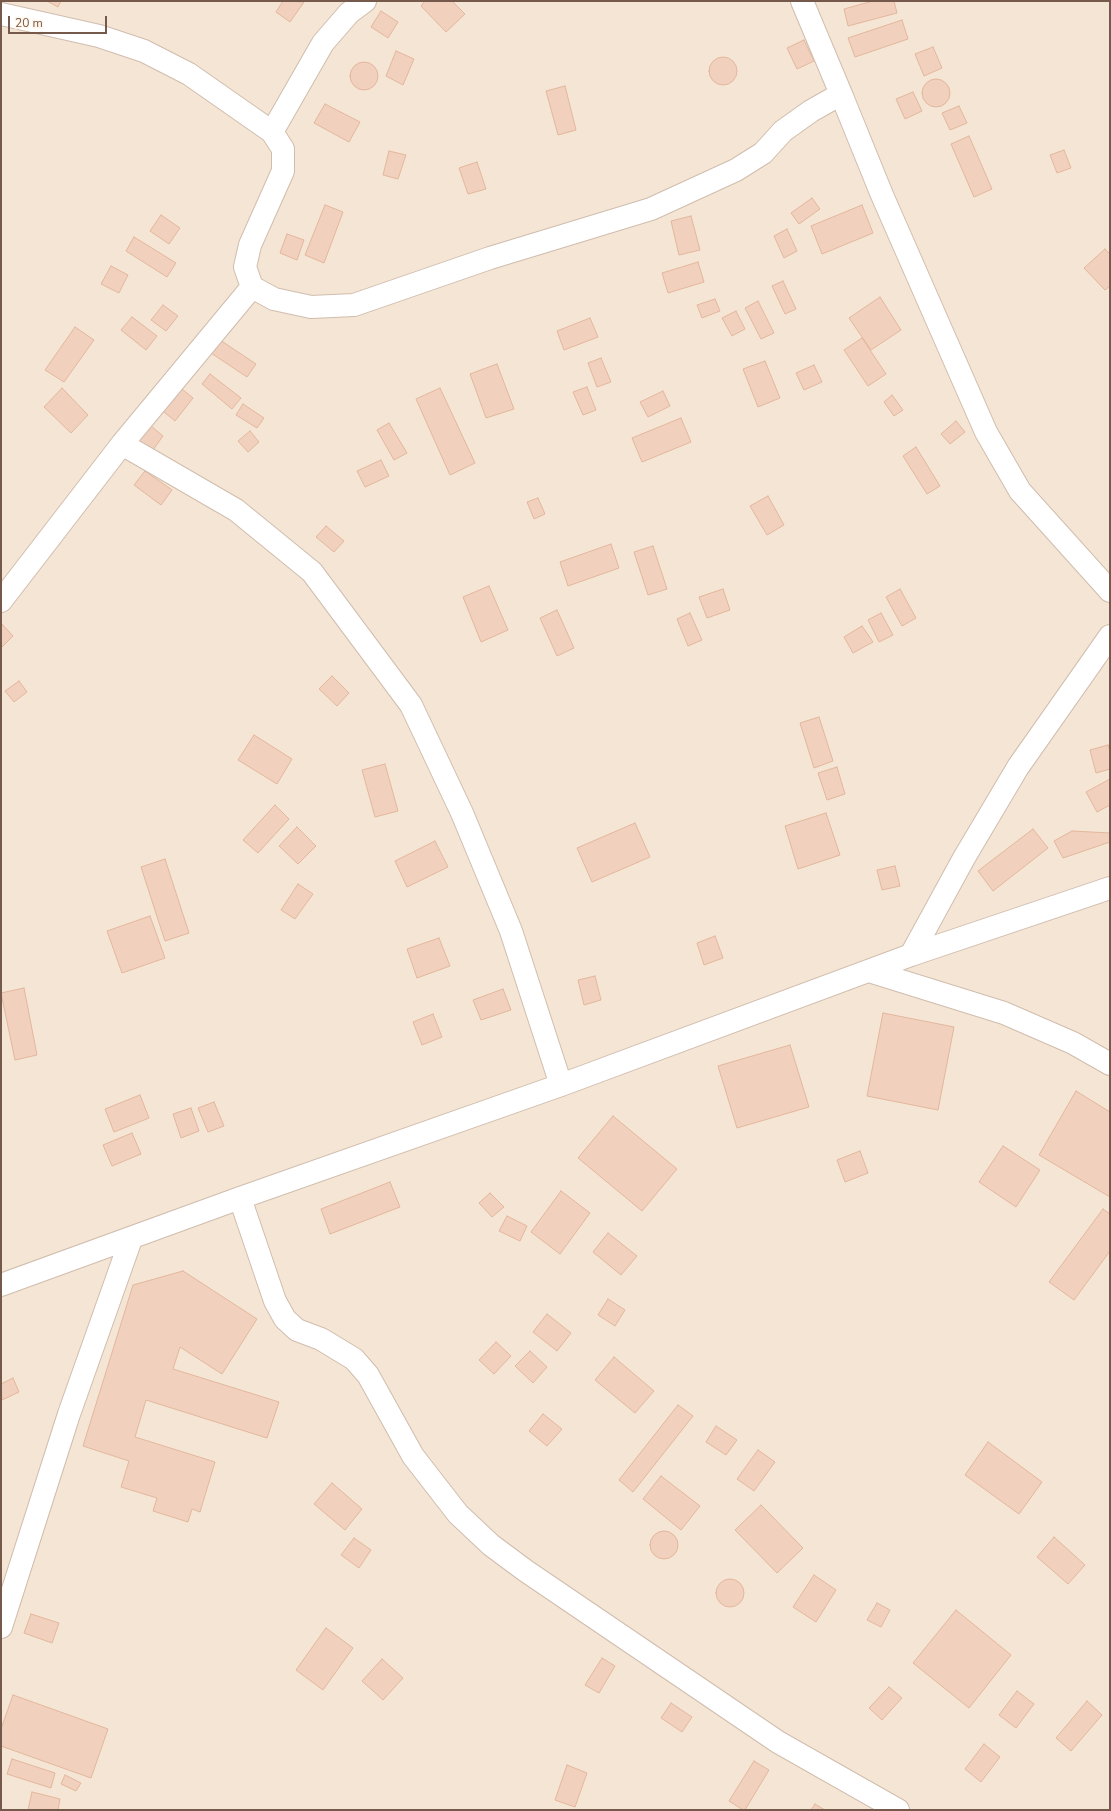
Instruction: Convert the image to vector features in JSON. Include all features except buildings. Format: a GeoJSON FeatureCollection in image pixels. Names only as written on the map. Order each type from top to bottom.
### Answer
{"type":"FeatureCollection","features":[{"type":"Feature","properties":{"kind":"street"},"geometry":{"type":"LineString","coordinates":[[272,132],[323,43],[349,13],[365,1]]}},
{"type":"Feature","properties":{"kind":"street"},"geometry":{"type":"LineString","coordinates":[[802,1],[882,195],[986,432],[1020,491],[1110,592]]}},
{"type":"Feature","properties":{"kind":"street"},"geometry":{"type":"LineString","coordinates":[[1,14],[99,36],[144,51],[189,74],[272,132],[283,149],[283,171],[250,244],[245,267],[252,287],[274,298],[311,307],[354,305],[490,258],[651,209],[736,170],[763,153],[784,131],[811,111],[841,94]]}},
{"type":"Feature","properties":{"kind":"street"},"geometry":{"type":"LineString","coordinates":[[1,601],[13,588],[122,444],[252,287]]}},
{"type":"Feature","properties":{"kind":"street"},"geometry":{"type":"LineString","coordinates":[[122,444],[236,510],[312,572],[411,705],[462,813],[511,931],[561,1085]]}},
{"type":"Feature","properties":{"kind":"street"},"geometry":{"type":"LineString","coordinates":[[911,955],[964,858],[1018,767],[1110,636]]}},
{"type":"Feature","properties":{"kind":"street"},"geometry":{"type":"LineString","coordinates":[[1,1285],[240,1198],[561,1085],[911,955],[1110,888]]}},
{"type":"Feature","properties":{"kind":"street"},"geometry":{"type":"LineString","coordinates":[[869,971],[1004,1013],[1073,1043],[1110,1064]]}},
{"type":"Feature","properties":{"kind":"street"},"geometry":{"type":"LineString","coordinates":[[240,1198],[275,1301],[285,1318],[297,1330],[321,1339],[354,1359],[368,1375],[413,1456],[458,1514],[491,1545],[778,1742],[898,1810]]}},
{"type":"Feature","properties":{"kind":"street"},"geometry":{"type":"LineString","coordinates":[[1,1627],[70,1414],[131,1238]]}},
{"type":"Feature","properties":{"kind":"shaded area"},"geometry":{"type":"Polygon","coordinates":[[[1,1],[1110,1],[1110,1810],[1,1810],[1,1]]]}}]}
